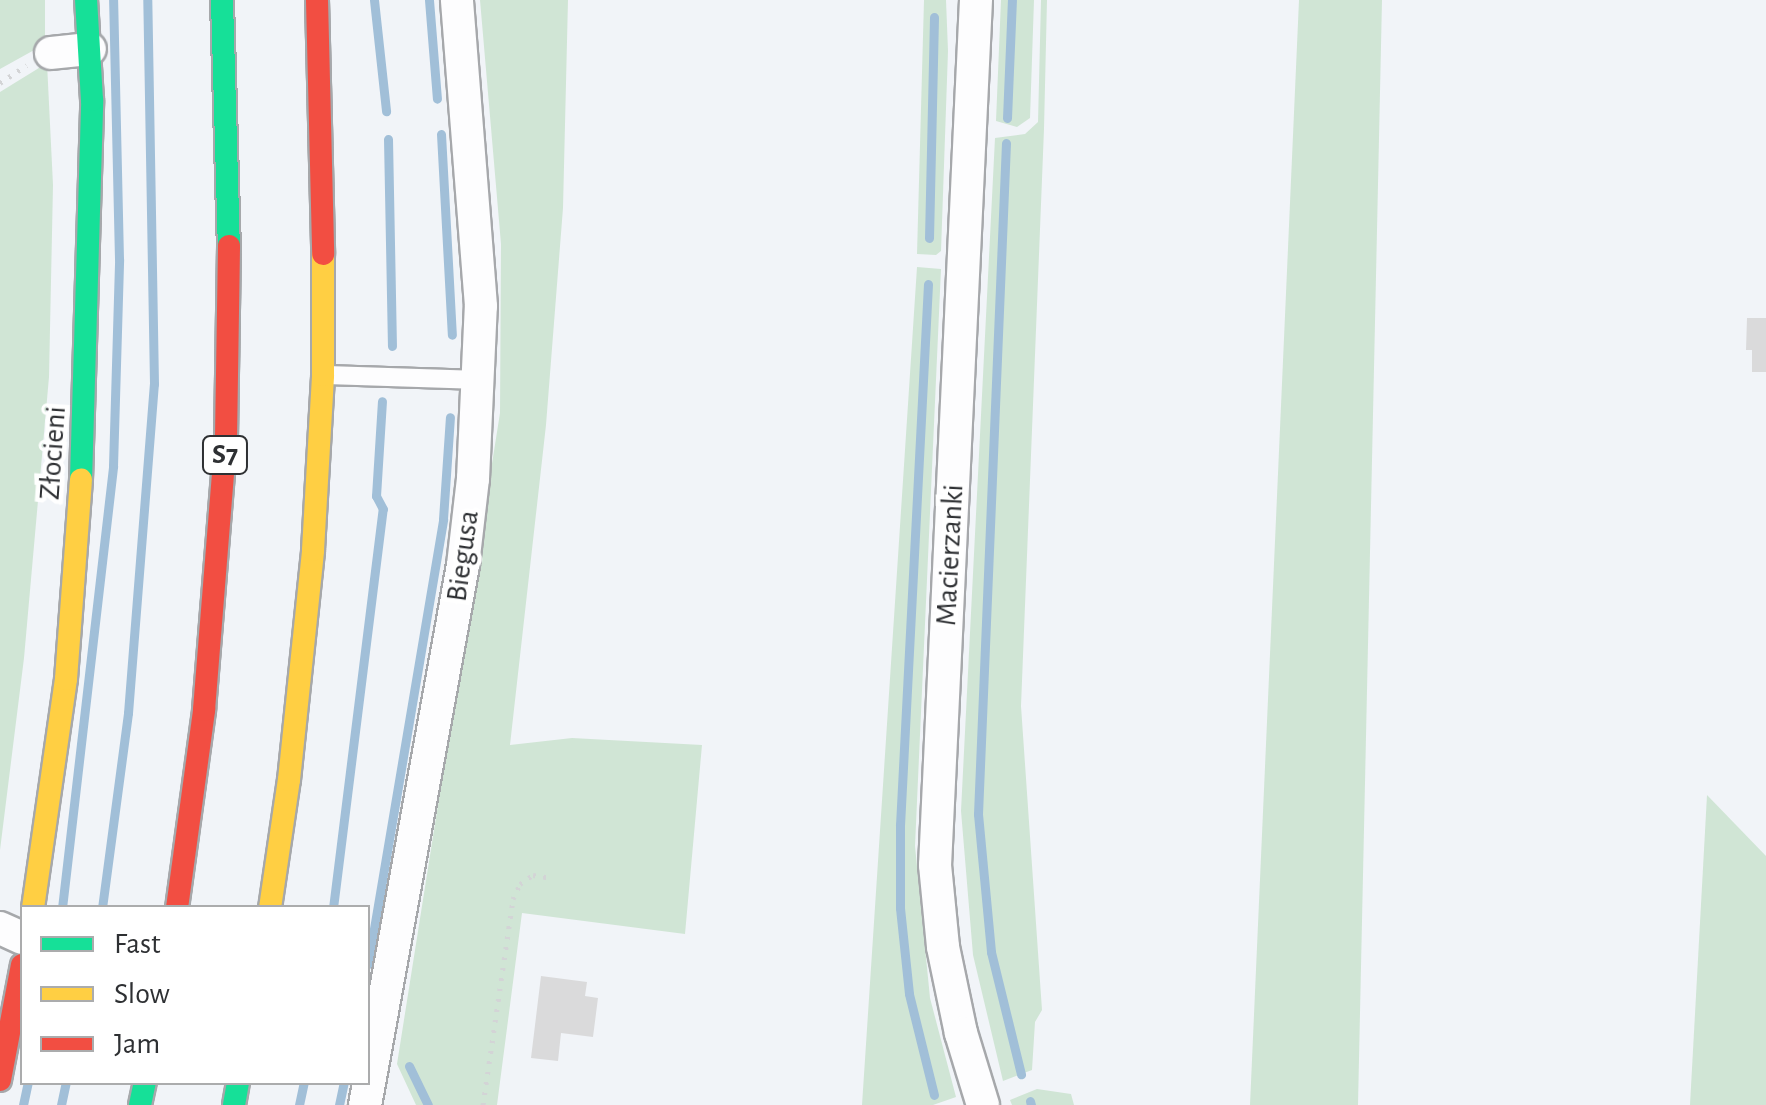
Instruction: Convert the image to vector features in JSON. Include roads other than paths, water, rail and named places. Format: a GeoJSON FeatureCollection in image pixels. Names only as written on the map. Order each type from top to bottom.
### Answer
{"type":"FeatureCollection","features":[{"type":"Feature","properties":{"kind":"main road","name":"Złocieni"},"geometry":{"type":"LineString","coordinates":[[33,905],[66,679],[86,413],[92,220],[86,0]]}},
{"type":"Feature","properties":{"kind":"main road","name":"S7"},"geometry":{"type":"LineString","coordinates":[[176,905],[204,710],[226,438],[230,214],[222,0]]}},
{"type":"Feature","properties":{"kind":"main road"},"geometry":{"type":"LineString","coordinates":[[270,905],[289,780],[313,550],[322,375],[323,160],[317,0]]}},
{"type":"Feature","properties":{"kind":"main road"},"geometry":{"type":"LineString","coordinates":[[0,1080],[20,975]]}},
{"type":"Feature","properties":{"kind":"street","name":"Biegusa"},"geometry":{"type":"LineString","coordinates":[[370,1083],[463,565],[479,380],[476,218],[457,0]]}},
{"type":"Feature","properties":{"kind":"street","name":"Macierzanki"},"geometry":{"type":"LineString","coordinates":[[976,0],[935,865],[943,946],[961,1033],[983,1105]]}},
{"type":"Feature","properties":{"kind":"street"},"geometry":{"type":"LineString","coordinates":[[50,53],[90,49]]}},
{"type":"Feature","properties":{"kind":"lane"},"geometry":{"type":"LineString","coordinates":[[322,375],[479,380]]}},
{"type":"Feature","properties":{"kind":"waterway"},"geometry":{"type":"LineString","coordinates":[[62,905],[113,466],[119,259],[113,0]]}},
{"type":"Feature","properties":{"kind":"waterway"},"geometry":{"type":"LineString","coordinates":[[102,905],[128,713],[154,384],[147,0]]}},
{"type":"Feature","properties":{"kind":"waterway"},"geometry":{"type":"LineString","coordinates":[[374,0],[386,111]]}},
{"type":"Feature","properties":{"kind":"waterway"},"geometry":{"type":"LineString","coordinates":[[429,0],[437,99]]}},
{"type":"Feature","properties":{"kind":"waterway"},"geometry":{"type":"LineString","coordinates":[[1007,118],[1012,0]]}},
{"type":"Feature","properties":{"kind":"waterway"},"geometry":{"type":"LineString","coordinates":[[929,238],[934,17]]}},
{"type":"Feature","properties":{"kind":"waterway"},"geometry":{"type":"LineString","coordinates":[[441,134],[452,335]]}},
{"type":"Feature","properties":{"kind":"waterway"},"geometry":{"type":"LineString","coordinates":[[388,139],[392,346]]}},
{"type":"Feature","properties":{"kind":"waterway"},"geometry":{"type":"LineString","coordinates":[[1006,143],[978,814],[991,952],[1021,1074]]}},
{"type":"Feature","properties":{"kind":"waterway"},"geometry":{"type":"LineString","coordinates":[[928,284],[900,825],[900,908],[909,994],[934,1095]]}},
{"type":"Feature","properties":{"kind":"waterway"},"geometry":{"type":"LineString","coordinates":[[333,905],[383,509],[376,496],[382,401]]}},
{"type":"Feature","properties":{"kind":"waterway"},"geometry":{"type":"LineString","coordinates":[[370,952],[443,519],[450,417]]}},
{"type":"Feature","properties":{"kind":"waterway"},"geometry":{"type":"LineString","coordinates":[[409,1066],[428,1105]]}},
{"type":"Feature","properties":{"kind":"waterway"},"geometry":{"type":"LineString","coordinates":[[23,1105],[27,1085]]}},
{"type":"Feature","properties":{"kind":"waterway"},"geometry":{"type":"LineString","coordinates":[[61,1105],[65,1085]]}},
{"type":"Feature","properties":{"kind":"waterway"},"geometry":{"type":"LineString","coordinates":[[299,1105],[303,1085]]}},
{"type":"Feature","properties":{"kind":"waterway"},"geometry":{"type":"LineString","coordinates":[[339,1105],[343,1085]]}},
{"type":"Feature","properties":{"kind":"waterway"},"geometry":{"type":"LineString","coordinates":[[1030,1101],[1031,1105]]}}]}
